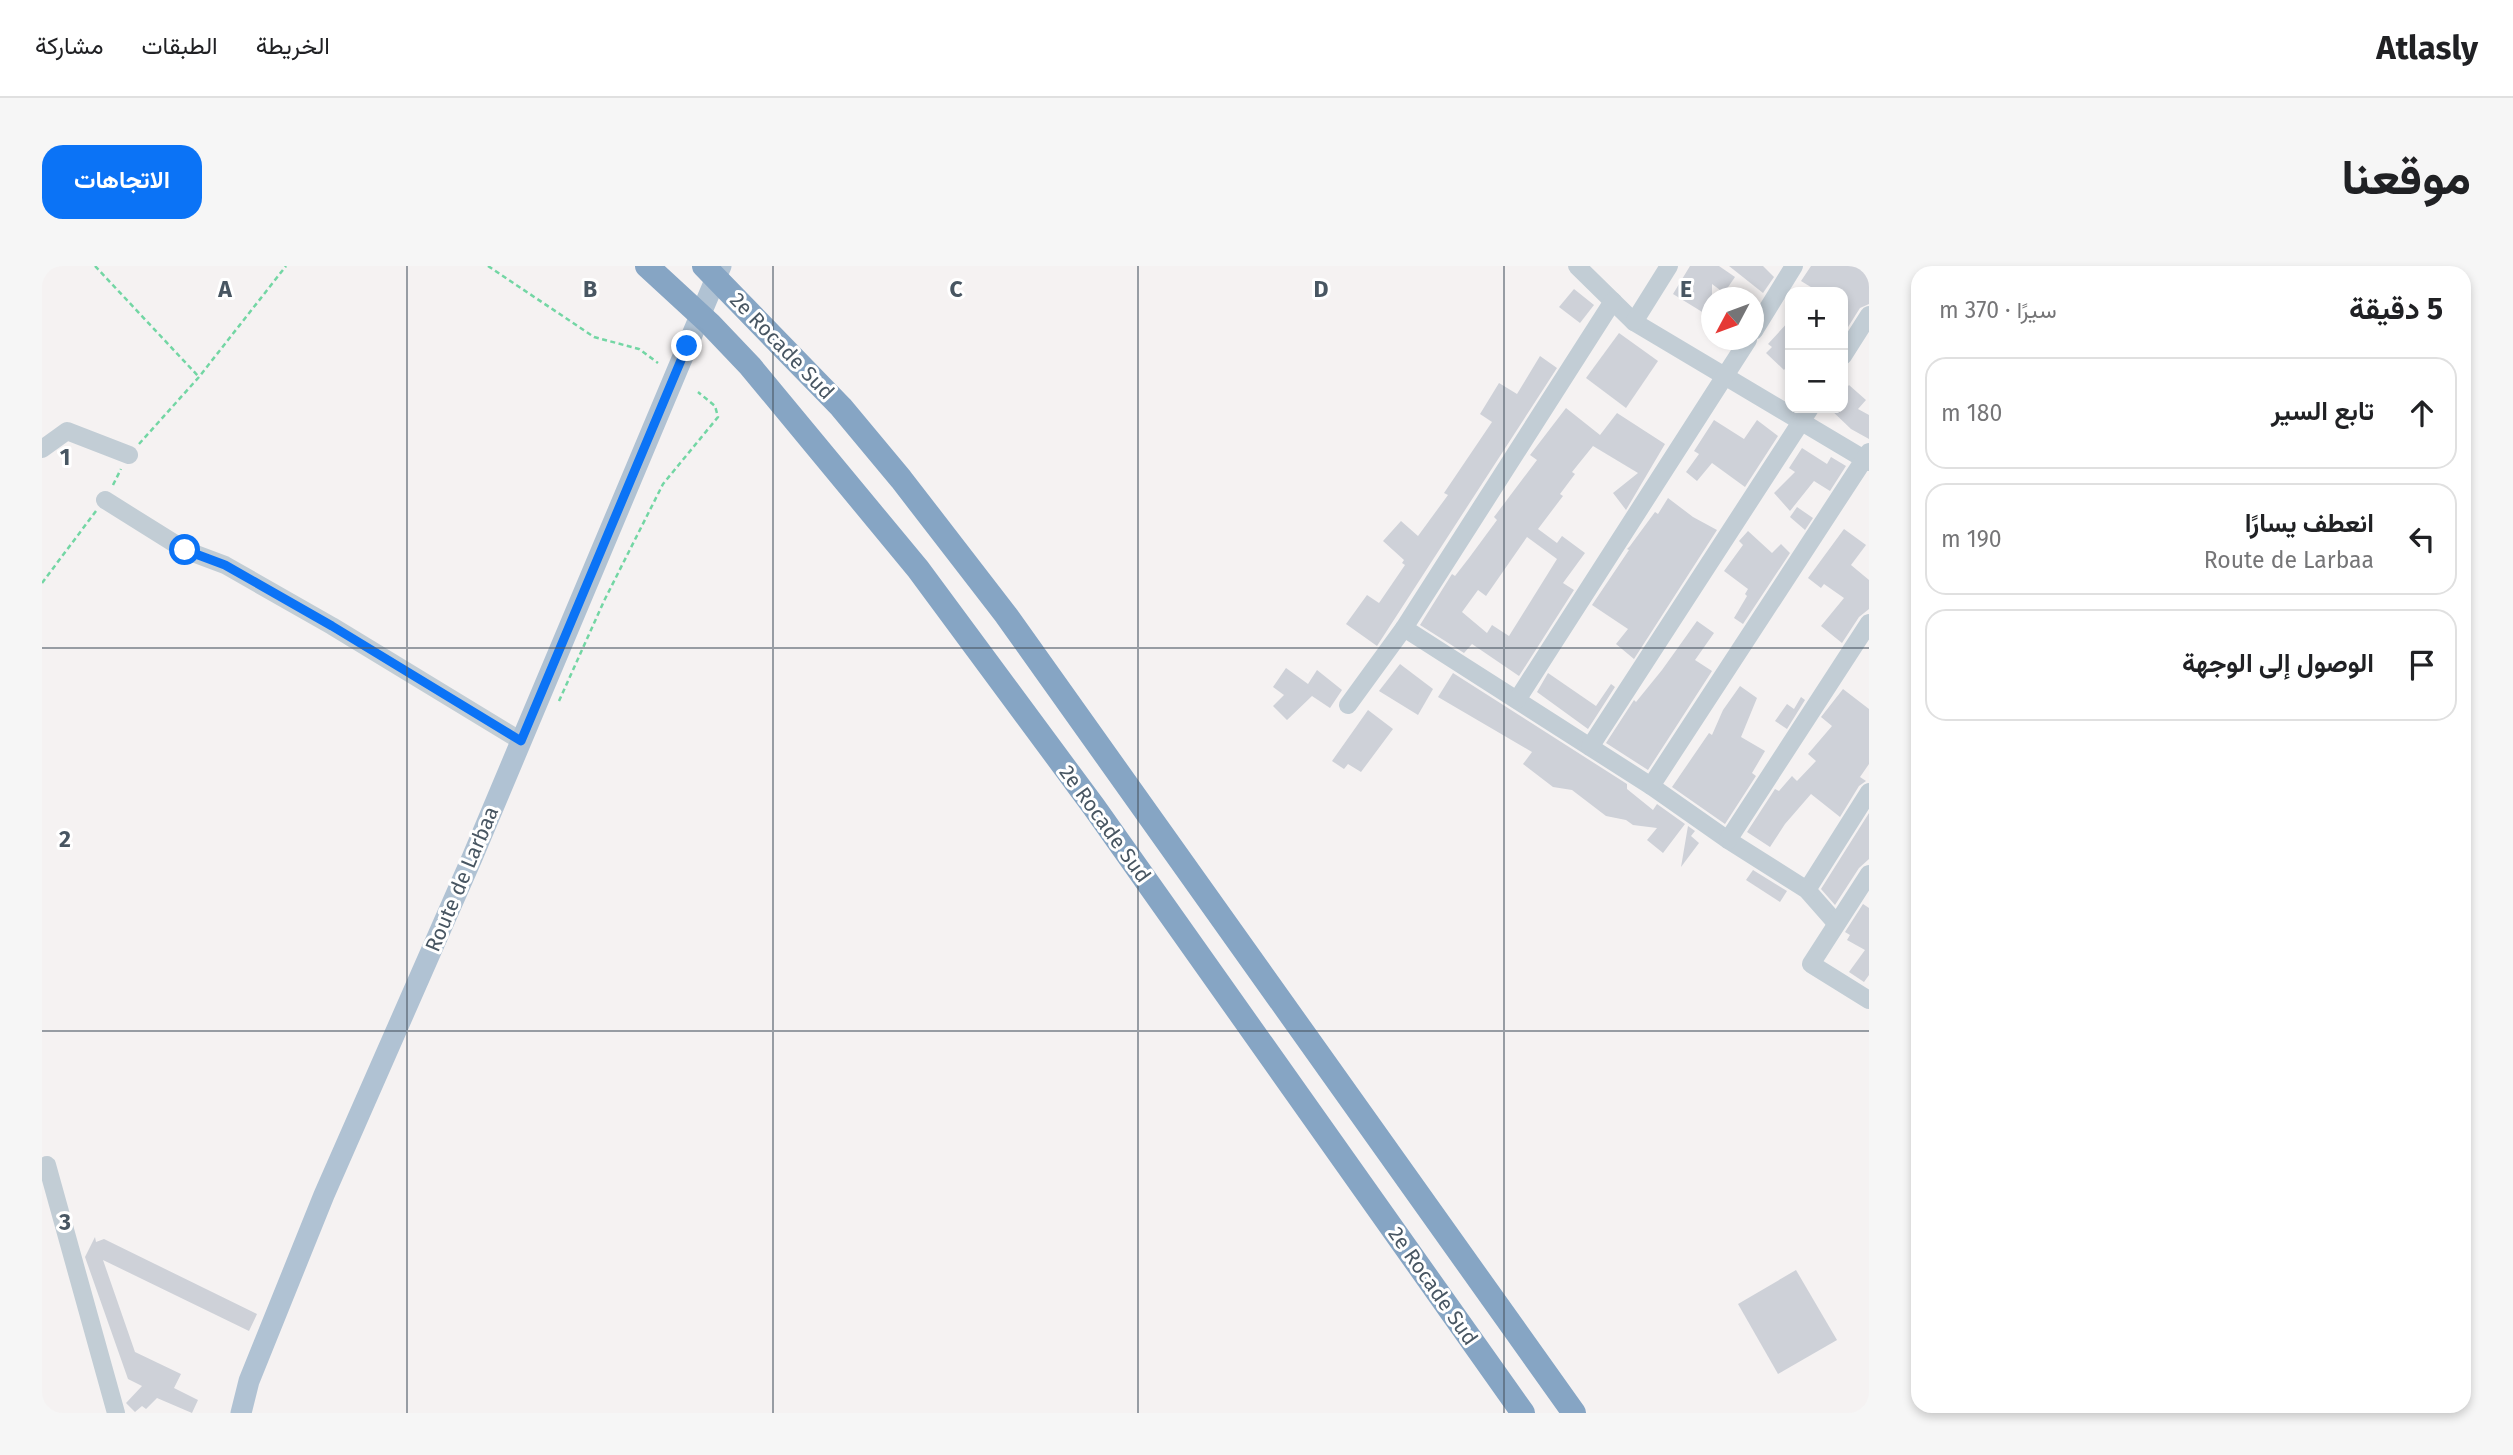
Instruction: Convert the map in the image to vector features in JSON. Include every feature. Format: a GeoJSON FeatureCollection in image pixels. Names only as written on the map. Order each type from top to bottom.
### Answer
{"type":"FeatureCollection","features":[{"type":"Feature","properties":{"kind":"highway","name":"2e Rocade Sud"},"geometry":{"type":"LineString","coordinates":[[647,266],[710,324],[750,366],[918,569],[1094,807],[1523,1413]]}},
{"type":"Feature","properties":{"kind":"highway","name":"2e Rocade Sud"},"geometry":{"type":"LineString","coordinates":[[704,266],[841,407],[901,479],[1006,615],[1574,1413]]}},
{"type":"Feature","properties":{"kind":"main road","name":"Route de Larbaa"},"geometry":{"type":"LineString","coordinates":[[241,1413],[249,1381],[324,1195],[521,741],[721,266]]}},
{"type":"Feature","properties":{"kind":"street"},"geometry":{"type":"LineString","coordinates":[[1577,266],[1634,322],[1725,376],[1806,414],[1867,458],[1651,786]]}},
{"type":"Feature","properties":{"kind":"street"},"geometry":{"type":"LineString","coordinates":[[1634,322],[1669,266]]}},
{"type":"Feature","properties":{"kind":"street"},"geometry":{"type":"LineString","coordinates":[[1764,315],[1794,266]]}},
{"type":"Feature","properties":{"kind":"street"},"geometry":{"type":"LineString","coordinates":[[1349,705],[1404,628],[1612,301]]}},
{"type":"Feature","properties":{"kind":"street"},"geometry":{"type":"LineString","coordinates":[[1847,350],[1869,315]]}},
{"type":"Feature","properties":{"kind":"street"},"geometry":{"type":"LineString","coordinates":[[1517,700],[1742,350]]}},
{"type":"Feature","properties":{"kind":"street"},"geometry":{"type":"LineString","coordinates":[[1590,747],[1806,414]]}},
{"type":"Feature","properties":{"kind":"street"},"geometry":{"type":"LineString","coordinates":[[42,449],[67,431],[129,455]]}},
{"type":"Feature","properties":{"kind":"street"},"geometry":{"type":"LineString","coordinates":[[105,500],[185,550],[225,565],[332,626],[521,741]]}},
{"type":"Feature","properties":{"kind":"street"},"geometry":{"type":"LineString","coordinates":[[1728,841],[1869,623]]}},
{"type":"Feature","properties":{"kind":"street"},"geometry":{"type":"LineString","coordinates":[[1404,628],[1651,786],[1728,841],[1807,890],[1836,923]]}},
{"type":"Feature","properties":{"kind":"street"},"geometry":{"type":"LineString","coordinates":[[1807,890],[1869,792]]}},
{"type":"Feature","properties":{"kind":"street"},"geometry":{"type":"LineString","coordinates":[[1869,874],[1863,898],[1836,923],[1811,964],[1869,1000]]}},
{"type":"Feature","properties":{"kind":"street"},"geometry":{"type":"LineString","coordinates":[[47,1165],[116,1413]]}},
{"type":"Feature","properties":{"kind":"path"},"geometry":{"type":"LineString","coordinates":[[96,266],[199,377]]}},
{"type":"Feature","properties":{"kind":"path"},"geometry":{"type":"LineString","coordinates":[[42,583],[105,500],[129,455],[199,377],[286,266]]}},
{"type":"Feature","properties":{"kind":"path"},"geometry":{"type":"LineString","coordinates":[[488,266],[594,337],[639,349],[658,363]]}},
{"type":"Feature","properties":{"kind":"path"},"geometry":{"type":"LineString","coordinates":[[555,710],[604,601],[663,484],[718,417],[715,406],[698,392]]}},
{"type":"Feature","properties":{"kind":"building"},"geometry":{"type":"Polygon","coordinates":[[[1690,266],[1719,266],[1735,277],[1728,287],[1716,287],[1712,284],[1712,287],[1701,287],[1701,311],[1673,294],[1690,266]]]}},
{"type":"Feature","properties":{"kind":"building"},"geometry":{"type":"Polygon","coordinates":[[[1729,266],[1763,266],[1774,277],[1764,292],[1764,287],[1755,287],[1729,266]]]}},
{"type":"Feature","properties":{"kind":"building"},"geometry":{"type":"Polygon","coordinates":[[[1811,266],[1869,266],[1869,304],[1860,308],[1848,327],[1848,287],[1811,287],[1801,281],[1811,266]]]}},
{"type":"Feature","properties":{"kind":"building"},"geometry":{"type":"Polygon","coordinates":[[[1574,289],[1594,305],[1580,323],[1559,307],[1574,289]]]}},
{"type":"Feature","properties":{"kind":"building"},"geometry":{"type":"Polygon","coordinates":[[[1785,325],[1784,370],[1766,353],[1772,347],[1768,344],[1785,325]]]}},
{"type":"Feature","properties":{"kind":"building"},"geometry":{"type":"Polygon","coordinates":[[[1619,333],[1658,361],[1626,408],[1586,378],[1619,333]]]}},
{"type":"Feature","properties":{"kind":"building"},"geometry":{"type":"Polygon","coordinates":[[[1540,356],[1557,368],[1377,646],[1346,624],[1367,595],[1379,603],[1405,565],[1402,563],[1404,560],[1383,541],[1401,521],[1418,536],[1448,495],[1444,493],[1492,422],[1480,414],[1499,383],[1517,394],[1540,356]]]}},
{"type":"Feature","properties":{"kind":"building"},"geometry":{"type":"Polygon","coordinates":[[[1848,386],[1866,400],[1858,409],[1869,415],[1869,439],[1851,429],[1834,413],[1848,413],[1848,386]]]}},
{"type":"Feature","properties":{"kind":"building"},"geometry":{"type":"Polygon","coordinates":[[[1566,408],[1600,435],[1617,413],[1665,444],[1626,510],[1613,493],[1638,473],[1593,446],[1572,472],[1575,474],[1560,494],[1563,496],[1538,529],[1557,543],[1562,536],[1585,553],[1563,583],[1574,590],[1519,676],[1472,644],[1464,653],[1420,625],[1452,574],[1455,576],[1469,558],[1497,520],[1494,517],[1537,460],[1530,455],[1566,408]],[[1527,537],[1486,596],[1478,590],[1462,612],[1487,633],[1492,625],[1509,636],[1557,559],[1527,537]]]}},
{"type":"Feature","properties":{"kind":"building"},"geometry":{"type":"Polygon","coordinates":[[[1714,420],[1744,439],[1757,420],[1778,436],[1745,487],[1712,463],[1697,481],[1686,472],[1699,454],[1694,451],[1714,420]]]}},
{"type":"Feature","properties":{"kind":"building"},"geometry":{"type":"Polygon","coordinates":[[[1802,448],[1827,464],[1831,457],[1846,466],[1830,491],[1814,481],[1790,511],[1774,493],[1795,472],[1789,468],[1802,448]]]}},
{"type":"Feature","properties":{"kind":"building"},"geometry":{"type":"Polygon","coordinates":[[[1668,498],[1693,517],[1717,530],[1634,659],[1616,644],[1628,629],[1592,605],[1629,550],[1627,549],[1655,512],[1658,514],[1668,498]]]}},
{"type":"Feature","properties":{"kind":"building"},"geometry":{"type":"Polygon","coordinates":[[[1797,507],[1813,518],[1805,530],[1790,517],[1797,507]]]}},
{"type":"Feature","properties":{"kind":"building"},"geometry":{"type":"Polygon","coordinates":[[[1844,529],[1866,545],[1851,565],[1869,580],[1869,609],[1859,617],[1842,643],[1821,626],[1844,598],[1824,584],[1821,588],[1808,578],[1844,529]]]}},
{"type":"Feature","properties":{"kind":"building"},"geometry":{"type":"Polygon","coordinates":[[[1748,531],[1772,553],[1781,544],[1790,553],[1743,624],[1734,618],[1747,596],[1745,594],[1748,589],[1724,571],[1743,545],[1739,541],[1748,531]]]}},
{"type":"Feature","properties":{"kind":"building"},"geometry":{"type":"Polygon","coordinates":[[[1697,621],[1714,633],[1695,660],[1712,671],[1648,770],[1606,743],[1634,700],[1636,702],[1662,670],[1697,621]]]}},
{"type":"Feature","properties":{"kind":"building"},"geometry":{"type":"Polygon","coordinates":[[[1400,664],[1433,689],[1418,715],[1379,691],[1400,664]]]}},
{"type":"Feature","properties":{"kind":"building"},"geometry":{"type":"Polygon","coordinates":[[[1286,668],[1308,684],[1317,670],[1342,690],[1330,708],[1312,696],[1287,720],[1273,706],[1284,695],[1273,687],[1286,668]]]}},
{"type":"Feature","properties":{"kind":"building"},"geometry":{"type":"Polygon","coordinates":[[[1453,673],[1627,784],[1627,789],[1653,810],[1657,804],[1685,824],[1663,853],[1647,840],[1657,828],[1633,825],[1626,820],[1606,816],[1572,790],[1553,787],[1523,764],[1532,752],[1438,697],[1453,673]]]}},
{"type":"Feature","properties":{"kind":"building"},"geometry":{"type":"Polygon","coordinates":[[[1548,673],[1596,706],[1611,684],[1615,687],[1588,729],[1537,692],[1548,673]]]}},
{"type":"Feature","properties":{"kind":"building"},"geometry":{"type":"Polygon","coordinates":[[[1740,686],[1757,698],[1741,737],[1765,751],[1752,773],[1756,776],[1725,824],[1672,787],[1709,733],[1712,735],[1723,710],[1740,686]]]}},
{"type":"Feature","properties":{"kind":"building"},"geometry":{"type":"Polygon","coordinates":[[[1843,689],[1869,709],[1869,764],[1860,777],[1866,781],[1859,786],[1840,817],[1811,794],[1785,824],[1770,847],[1747,832],[1775,789],[1779,791],[1792,776],[1797,781],[1816,761],[1808,754],[1832,726],[1821,717],[1843,689]]]}},
{"type":"Feature","properties":{"kind":"building"},"geometry":{"type":"Polygon","coordinates":[[[1801,697],[1805,700],[1787,729],[1775,721],[1787,704],[1794,709],[1801,697]]]}},
{"type":"Feature","properties":{"kind":"building"},"geometry":{"type":"Polygon","coordinates":[[[1368,710],[1393,729],[1361,772],[1348,764],[1344,769],[1332,761],[1368,710]]]}},
{"type":"Feature","properties":{"kind":"building"},"geometry":{"type":"Polygon","coordinates":[[[1869,813],[1869,859],[1859,868],[1835,905],[1821,889],[1869,813]]]}},
{"type":"Feature","properties":{"kind":"building"},"geometry":{"type":"Polygon","coordinates":[[[1688,826],[1695,831],[1691,836],[1699,843],[1681,867],[1688,826]]]}},
{"type":"Feature","properties":{"kind":"building"},"geometry":{"type":"Polygon","coordinates":[[[1753,870],[1787,891],[1780,902],[1746,880],[1753,870]]]}},
{"type":"Feature","properties":{"kind":"building"},"geometry":{"type":"Polygon","coordinates":[[[1863,904],[1869,908],[1869,975],[1864,982],[1849,972],[1865,950],[1847,940],[1850,935],[1845,932],[1863,904]]]}},
{"type":"Feature","properties":{"kind":"building"},"geometry":{"type":"Polygon","coordinates":[[[95,1237],[96,1242],[104,1239],[257,1314],[249,1331],[103,1260],[135,1352],[181,1374],[174,1388],[198,1400],[192,1413],[157,1398],[146,1409],[142,1406],[135,1412],[126,1403],[142,1386],[128,1379],[85,1257],[95,1237]]]}},
{"type":"Feature","properties":{"kind":"building"},"geometry":{"type":"Polygon","coordinates":[[[1796,1270],[1837,1340],[1778,1374],[1738,1304],[1796,1270]]]}},
{"type":"Feature","properties":{"kind":"route"},"geometry":{"type":"LineString","coordinates":[[185,550],[225,565],[332,626],[521,741],[687,346]]}}]}
